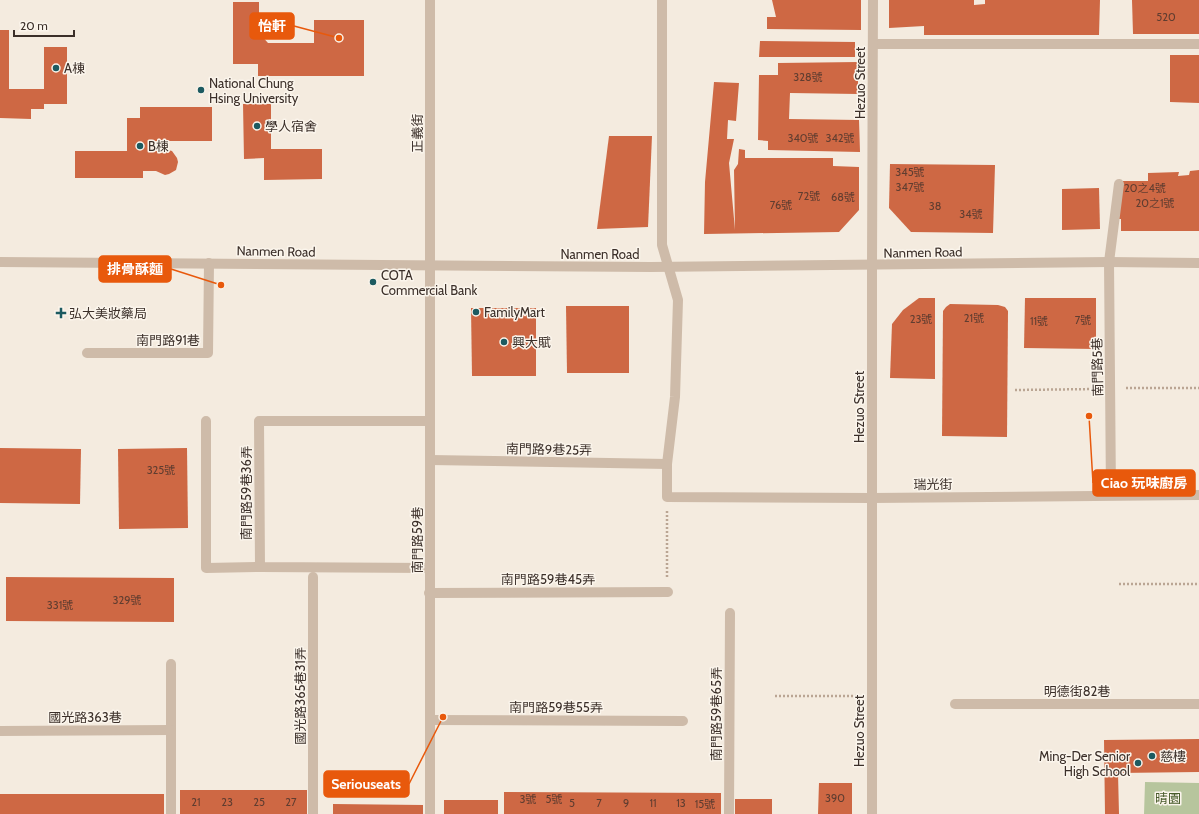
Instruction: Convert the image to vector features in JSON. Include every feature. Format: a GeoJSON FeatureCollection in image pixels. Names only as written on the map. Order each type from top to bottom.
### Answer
{"type":"FeatureCollection","features":[{"type":"Feature","properties":{"kind":"street","name":"正義街"},"geometry":{"type":"LineString","coordinates":[[430,0],[430,266]]}},
{"type":"Feature","properties":{"kind":"street"},"geometry":{"type":"LineString","coordinates":[[662,0],[662,245],[678,300],[675,397],[667,464],[667,497]]}},
{"type":"Feature","properties":{"kind":"street","name":"Hezuo Street"},"geometry":{"type":"LineString","coordinates":[[872,814],[873,0]]}},
{"type":"Feature","properties":{"kind":"street"},"geometry":{"type":"LineString","coordinates":[[873,44],[1199,44]]}},
{"type":"Feature","properties":{"kind":"street","name":"南門路5巷"},"geometry":{"type":"LineString","coordinates":[[1111,495],[1109,262],[1119,184]]}},
{"type":"Feature","properties":{"kind":"street","name":"Nanmen Road"},"geometry":{"type":"LineString","coordinates":[[0,262],[668,267],[872,266],[1109,262],[1199,263]]}},
{"type":"Feature","properties":{"kind":"street","name":"南門路91巷"},"geometry":{"type":"LineString","coordinates":[[87,353],[208,353],[209,264]]}},
{"type":"Feature","properties":{"kind":"street","name":"南門路59巷"},"geometry":{"type":"LineString","coordinates":[[430,266],[430,814]]}},
{"type":"Feature","properties":{"kind":"street"},"geometry":{"type":"LineString","coordinates":[[206,421],[206,568],[260,566],[430,568]]}},
{"type":"Feature","properties":{"kind":"street","name":"南門路59巷36弄"},"geometry":{"type":"LineString","coordinates":[[260,566],[259,421],[430,421]]}},
{"type":"Feature","properties":{"kind":"street","name":"南門路9巷25弄"},"geometry":{"type":"LineString","coordinates":[[430,460],[667,464]]}},
{"type":"Feature","properties":{"kind":"street","name":"瑞光街"},"geometry":{"type":"LineString","coordinates":[[667,497],[872,498],[1199,495]]}},
{"type":"Feature","properties":{"kind":"street","name":"國光路365巷31弄"},"geometry":{"type":"LineString","coordinates":[[313,577],[313,814]]}},
{"type":"Feature","properties":{"kind":"street","name":"南門路59巷45弄"},"geometry":{"type":"LineString","coordinates":[[430,593],[668,592]]}},
{"type":"Feature","properties":{"kind":"street","name":"南門路59巷65弄"},"geometry":{"type":"LineString","coordinates":[[729,814],[730,614]]}},
{"type":"Feature","properties":{"kind":"street"},"geometry":{"type":"LineString","coordinates":[[171,664],[171,814]]}},
{"type":"Feature","properties":{"kind":"street","name":"明德街82巷"},"geometry":{"type":"LineString","coordinates":[[955,704],[1199,704]]}},
{"type":"Feature","properties":{"kind":"street","name":"南門路59巷55弄"},"geometry":{"type":"LineString","coordinates":[[430,720],[683,721]]}},
{"type":"Feature","properties":{"kind":"street","name":"國光路363巷"},"geometry":{"type":"LineString","coordinates":[[0,730],[171,730]]}},
{"type":"Feature","properties":{"kind":"path"},"geometry":{"type":"LineString","coordinates":[[1016,390],[1199,388]]}},
{"type":"Feature","properties":{"kind":"path"},"geometry":{"type":"LineString","coordinates":[[667,497],[668,592]]}},
{"type":"Feature","properties":{"kind":"path"},"geometry":{"type":"LineString","coordinates":[[1119,584],[1199,584]]}},
{"type":"Feature","properties":{"kind":"path"},"geometry":{"type":"LineString","coordinates":[[775,696],[872,696]]}},
{"type":"Feature","properties":{"kind":"green space","name":"晴園"},"geometry":{"type":"Polygon","coordinates":[[[1145,782],[1199,783],[1199,814],[1144,814],[1145,782]]]}},
{"type":"Feature","properties":{"kind":"building"},"geometry":{"type":"Polygon","coordinates":[[[772,0],[861,0],[861,30],[767,29],[767,17],[776,17],[772,0]]]}},
{"type":"Feature","properties":{"kind":"building"},"geometry":{"type":"Polygon","coordinates":[[[889,0],[974,0],[974,5],[985,4],[985,0],[1100,0],[1099,35],[924,35],[924,26],[889,28],[889,0]]]}},
{"type":"Feature","properties":{"kind":"building"},"geometry":{"type":"Polygon","coordinates":[[[1132,0],[1199,0],[1199,34],[1133,34],[1132,0]]]}},
{"type":"Feature","properties":{"kind":"building"},"geometry":{"type":"Polygon","coordinates":[[[233,2],[259,2],[259,33],[268,43],[314,43],[314,20],[364,20],[364,76],[258,76],[258,64],[233,64],[233,2]]]}},
{"type":"Feature","properties":{"kind":"building","name":"A棟"},"geometry":{"type":"Polygon","coordinates":[[[0,30],[9,30],[9,89],[44,89],[44,47],[67,47],[67,104],[44,104],[44,109],[31,109],[31,119],[0,118],[0,30]]]}},
{"type":"Feature","properties":{"kind":"building"},"geometry":{"type":"Polygon","coordinates":[[[760,41],[855,42],[855,57],[759,57],[760,41]]]}},
{"type":"Feature","properties":{"kind":"building"},"geometry":{"type":"Polygon","coordinates":[[[1170,55],[1199,55],[1199,103],[1170,102],[1170,55]]]}},
{"type":"Feature","properties":{"kind":"building"},"geometry":{"type":"Polygon","coordinates":[[[858,62],[858,94],[790,93],[789,119],[859,120],[860,152],[768,150],[768,141],[758,140],[759,75],[778,75],[778,63],[858,62]]]}},
{"type":"Feature","properties":{"kind":"building"},"geometry":{"type":"Polygon","coordinates":[[[714,82],[739,83],[736,121],[728,120],[727,139],[734,139],[729,163],[735,230],[734,170],[738,164],[739,149],[745,150],[745,158],[833,158],[833,166],[859,167],[859,210],[839,232],[704,234],[705,182],[714,82]]]}},
{"type":"Feature","properties":{"kind":"building","name":"學人宿舍"},"geometry":{"type":"Polygon","coordinates":[[[243,104],[271,104],[271,149],[322,149],[322,179],[264,180],[264,158],[244,159],[243,104]]]}},
{"type":"Feature","properties":{"kind":"building","name":"B棟"},"geometry":{"type":"Polygon","coordinates":[[[140,107],[212,107],[212,141],[153,141],[153,150],[172,151],[177,158],[178,162],[176,170],[169,174],[165,175],[156,171],[143,171],[143,178],[75,178],[75,151],[127,151],[127,118],[140,118],[140,107]]]}},
{"type":"Feature","properties":{"kind":"building"},"geometry":{"type":"Polygon","coordinates":[[[609,136],[652,136],[648,227],[597,229],[609,136]]]}},
{"type":"Feature","properties":{"kind":"building"},"geometry":{"type":"Polygon","coordinates":[[[890,164],[995,165],[993,233],[911,232],[889,208],[890,164]]]}},
{"type":"Feature","properties":{"kind":"building"},"geometry":{"type":"Polygon","coordinates":[[[1199,170],[1199,231],[1121,231],[1121,219],[1118,219],[1122,181],[1148,181],[1148,173],[1179,172],[1178,176],[1189,175],[1190,171],[1199,170]]]}},
{"type":"Feature","properties":{"kind":"building"},"geometry":{"type":"Polygon","coordinates":[[[1099,188],[1100,229],[1062,230],[1062,189],[1099,188]]]}},
{"type":"Feature","properties":{"kind":"building"},"geometry":{"type":"Polygon","coordinates":[[[919,298],[935,298],[935,379],[890,378],[892,324],[903,310],[919,298]]]}},
{"type":"Feature","properties":{"kind":"building"},"geometry":{"type":"Polygon","coordinates":[[[1025,298],[1096,298],[1096,349],[1024,348],[1025,298]]]}},
{"type":"Feature","properties":{"kind":"building"},"geometry":{"type":"Polygon","coordinates":[[[950,304],[998,305],[1005,307],[1008,311],[1007,437],[942,436],[943,311],[950,304]]]}},
{"type":"Feature","properties":{"kind":"building","name":"興大賦"},"geometry":{"type":"Polygon","coordinates":[[[566,306],[629,306],[629,373],[567,373],[566,306]]]}},
{"type":"Feature","properties":{"kind":"building","name":"興大賦"},"geometry":{"type":"Polygon","coordinates":[[[471,308],[536,308],[536,376],[472,376],[471,308]]]}},
{"type":"Feature","properties":{"kind":"building"},"geometry":{"type":"Polygon","coordinates":[[[0,448],[81,449],[80,504],[0,503],[0,448]]]}},
{"type":"Feature","properties":{"kind":"building"},"geometry":{"type":"Polygon","coordinates":[[[187,448],[188,528],[119,529],[118,449],[187,448]]]}},
{"type":"Feature","properties":{"kind":"building"},"geometry":{"type":"Polygon","coordinates":[[[6,577],[174,578],[174,622],[6,621],[6,577]]]}},
{"type":"Feature","properties":{"kind":"building","name":"慈樓"},"geometry":{"type":"Polygon","coordinates":[[[1199,739],[1199,772],[1118,773],[1119,814],[1105,814],[1104,740],[1199,739]]]}},
{"type":"Feature","properties":{"kind":"building"},"geometry":{"type":"Polygon","coordinates":[[[819,783],[852,783],[852,814],[818,814],[819,783]]]}},
{"type":"Feature","properties":{"kind":"building"},"geometry":{"type":"Polygon","coordinates":[[[180,790],[307,790],[307,814],[180,814],[180,790]]]}},
{"type":"Feature","properties":{"kind":"building"},"geometry":{"type":"Polygon","coordinates":[[[504,792],[721,793],[721,814],[504,814],[504,792]]]}},
{"type":"Feature","properties":{"kind":"building"},"geometry":{"type":"Polygon","coordinates":[[[0,794],[164,794],[164,814],[0,814],[0,794]]]}},
{"type":"Feature","properties":{"kind":"building"},"geometry":{"type":"Polygon","coordinates":[[[735,799],[772,799],[772,814],[735,814],[735,799]]]}},
{"type":"Feature","properties":{"kind":"building"},"geometry":{"type":"Polygon","coordinates":[[[444,800],[498,800],[498,814],[444,814],[444,800]]]}},
{"type":"Feature","properties":{"kind":"building"},"geometry":{"type":"Polygon","coordinates":[[[333,804],[423,805],[423,814],[333,814],[333,804]]]}},
{"type":"Feature","properties":{"kind":"place","name":"怡軒"},"geometry":{"type":"Point","coordinates":[339,38]}},
{"type":"Feature","properties":{"kind":"place","name":"A棟"},"geometry":{"type":"Point","coordinates":[56,68]}},
{"type":"Feature","properties":{"kind":"place","name":"National Chung Hsing University"},"geometry":{"type":"Point","coordinates":[201,90]}},
{"type":"Feature","properties":{"kind":"place","name":"學人宿舍"},"geometry":{"type":"Point","coordinates":[257,126]}},
{"type":"Feature","properties":{"kind":"place","name":"B棟"},"geometry":{"type":"Point","coordinates":[140,146]}},
{"type":"Feature","properties":{"kind":"place","name":"COTA Commercial Bank"},"geometry":{"type":"Point","coordinates":[373,282]}},
{"type":"Feature","properties":{"kind":"place","name":"排骨酥麵"},"geometry":{"type":"Point","coordinates":[221,285]}},
{"type":"Feature","properties":{"kind":"place","name":"FamilyMart"},"geometry":{"type":"Point","coordinates":[476,312]}},
{"type":"Feature","properties":{"kind":"place","name":"弘大美妝藥局"},"geometry":{"type":"Point","coordinates":[61,313]}},
{"type":"Feature","properties":{"kind":"place","name":"興大賦"},"geometry":{"type":"Point","coordinates":[504,342]}},
{"type":"Feature","properties":{"kind":"place","name":"Ciao 玩味廚房"},"geometry":{"type":"Point","coordinates":[1089,416]}},
{"type":"Feature","properties":{"kind":"place","name":"Seriouseats"},"geometry":{"type":"Point","coordinates":[443,717]}},
{"type":"Feature","properties":{"kind":"place","name":"慈樓"},"geometry":{"type":"Point","coordinates":[1152,756]}},
{"type":"Feature","properties":{"kind":"place","name":"Ming-Der Senior High School"},"geometry":{"type":"Point","coordinates":[1138,763]}}]}
